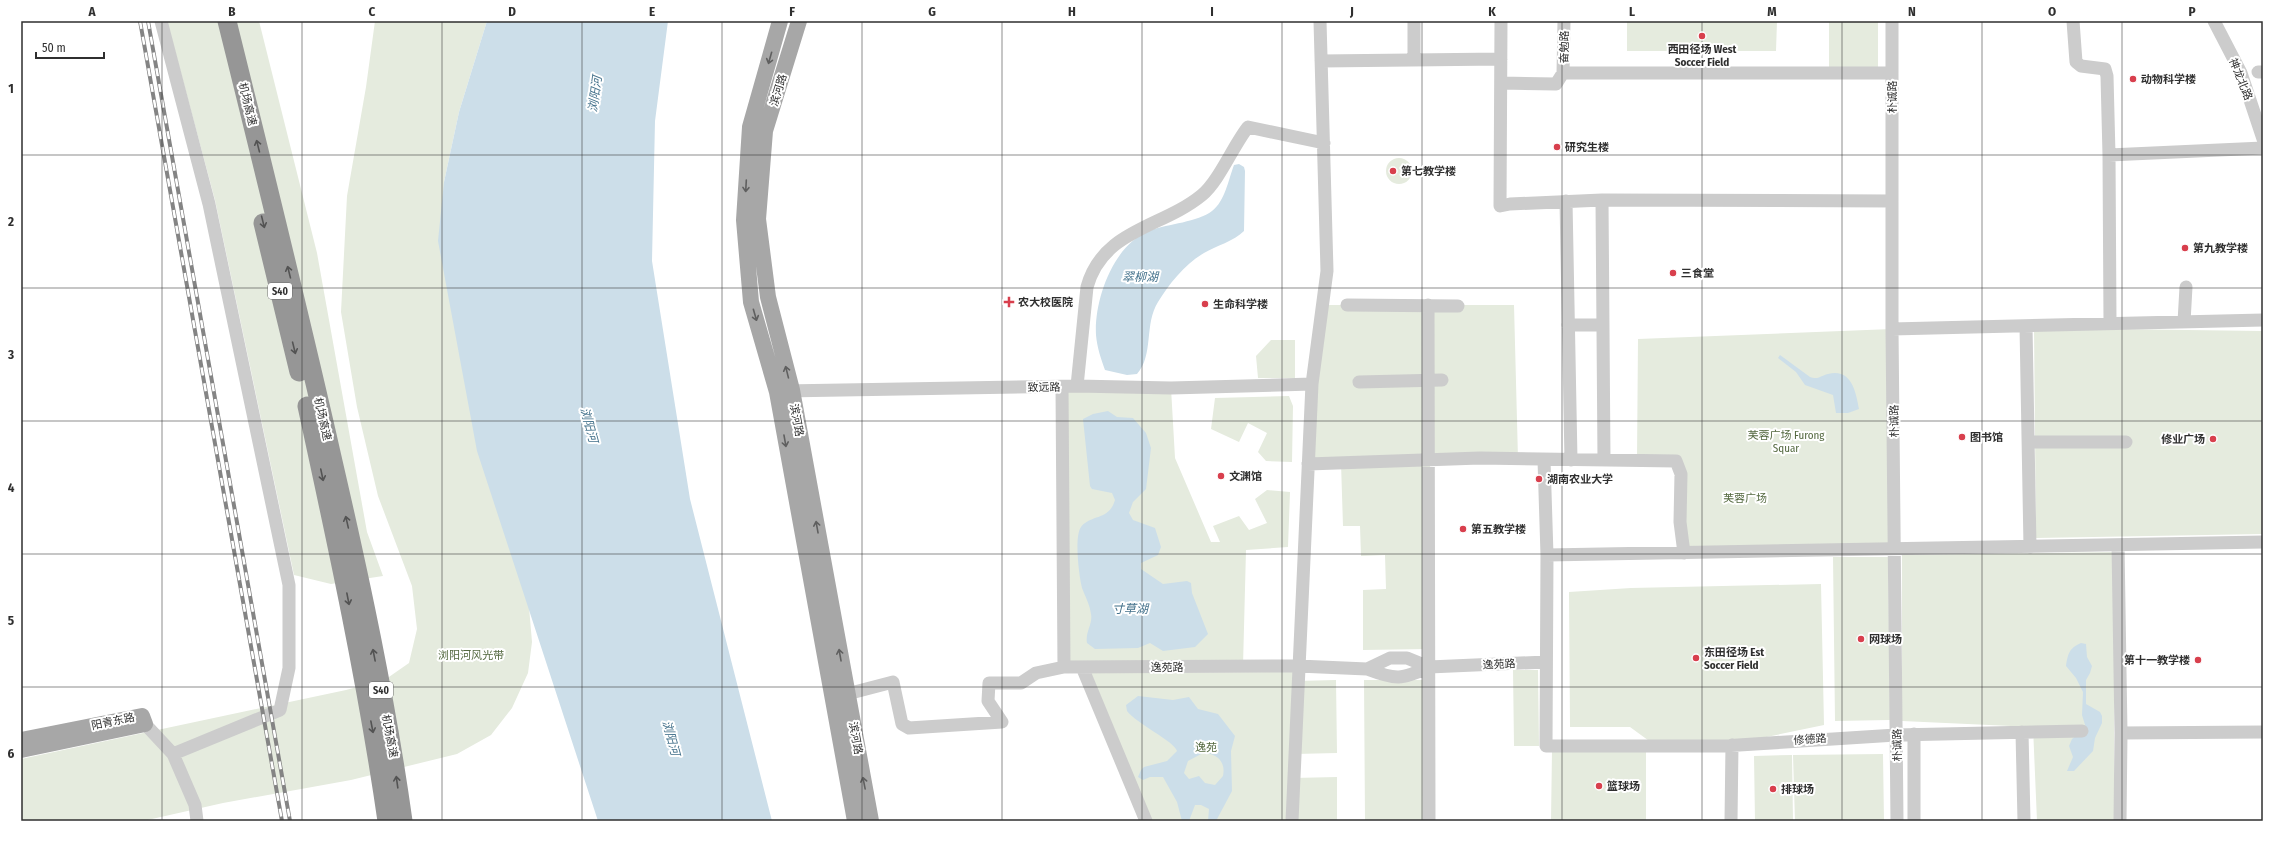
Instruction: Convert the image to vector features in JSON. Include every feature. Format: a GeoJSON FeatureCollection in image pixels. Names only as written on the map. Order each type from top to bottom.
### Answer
{"type":"FeatureCollection","features":[{"type":"Feature","properties":{"kind":"highway","name":"机场高速"},"geometry":{"type":"LineString","coordinates":[[214,21],[301,378],[348,560],[395,762],[403,821]]}},
{"type":"Feature","properties":{"kind":"highway","name":"机场高速"},"geometry":{"type":"LineString","coordinates":[[227,21],[304,332],[348,560],[388,821]]}},
{"type":"Feature","properties":{"kind":"main road","name":"滨河路"},"geometry":{"type":"LineString","coordinates":[[780,21],[750,127],[744,220],[751,302],[784,391],[847,694],[871,821]]}},
{"type":"Feature","properties":{"kind":"main road","name":"滨河路"},"geometry":{"type":"LineString","coordinates":[[799,21],[765,131],[758,219],[768,297],[855,821]]}},
{"type":"Feature","properties":{"kind":"main road","name":"阳青东路"},"geometry":{"type":"LineString","coordinates":[[21,740],[142,716],[145,724],[21,750]]}},
{"type":"Feature","properties":{"kind":"street"},"geometry":{"type":"LineString","coordinates":[[161,21],[209,204],[289,585],[289,668],[280,710],[173,754]]}},
{"type":"Feature","properties":{"kind":"street"},"geometry":{"type":"LineString","coordinates":[[1292,821],[1312,384],[1327,271],[1320,21]]}},
{"type":"Feature","properties":{"kind":"street"},"geometry":{"type":"LineString","coordinates":[[1414,21],[1414,60]]}},
{"type":"Feature","properties":{"kind":"street"},"geometry":{"type":"LineString","coordinates":[[1501,21],[1500,206],[1510,204],[1602,200],[1892,201]]}},
{"type":"Feature","properties":{"kind":"street","name":"奋勉路"},"geometry":{"type":"LineString","coordinates":[[1564,21],[1564,73]]}},
{"type":"Feature","properties":{"kind":"street","name":"朴诚路"},"geometry":{"type":"LineString","coordinates":[[1892,21],[1892,329],[1896,550],[1897,821]]}},
{"type":"Feature","properties":{"kind":"street"},"geometry":{"type":"LineString","coordinates":[[2073,21],[2076,62],[2081,66],[2106,69],[2109,155],[2110,322]]}},
{"type":"Feature","properties":{"kind":"street","name":"神龙北路"},"geometry":{"type":"LineString","coordinates":[[2214,21],[2241,73],[2263,139]]}},
{"type":"Feature","properties":{"kind":"street"},"geometry":{"type":"LineString","coordinates":[[1321,60],[1501,59]]}},
{"type":"Feature","properties":{"kind":"street"},"geometry":{"type":"LineString","coordinates":[[1501,83],[1556,84],[1564,73],[1892,73]]}},
{"type":"Feature","properties":{"kind":"street"},"geometry":{"type":"LineString","coordinates":[[1077,386],[1087,287],[1091,273],[1108,249],[1131,233],[1168,216],[1204,194],[1236,142],[1248,127],[1324,143]]}},
{"type":"Feature","properties":{"kind":"street"},"geometry":{"type":"LineString","coordinates":[[2109,155],[2263,148]]}},
{"type":"Feature","properties":{"kind":"street"},"geometry":{"type":"LineString","coordinates":[[1602,200],[1604,460]]}},
{"type":"Feature","properties":{"kind":"street"},"geometry":{"type":"LineString","coordinates":[[1566,201],[1571,460]]}},
{"type":"Feature","properties":{"kind":"street"},"geometry":{"type":"LineString","coordinates":[[2184,322],[2186,286]]}},
{"type":"Feature","properties":{"kind":"street"},"geometry":{"type":"LineString","coordinates":[[1346,305],[1458,306]]}},
{"type":"Feature","properties":{"kind":"street"},"geometry":{"type":"LineString","coordinates":[[1428,305],[1429,821]]}},
{"type":"Feature","properties":{"kind":"street"},"geometry":{"type":"LineString","coordinates":[[1892,329],[2026,326],[2110,322],[2263,320]]}},
{"type":"Feature","properties":{"kind":"street"},"geometry":{"type":"LineString","coordinates":[[1568,326],[1603,325]]}},
{"type":"Feature","properties":{"kind":"street"},"geometry":{"type":"LineString","coordinates":[[2026,326],[2030,547]]}},
{"type":"Feature","properties":{"kind":"street"},"geometry":{"type":"LineString","coordinates":[[1359,382],[1442,380]]}},
{"type":"Feature","properties":{"kind":"street","name":"致远路"},"geometry":{"type":"LineString","coordinates":[[784,391],[1077,386],[1171,388],[1312,384]]}},
{"type":"Feature","properties":{"kind":"street"},"geometry":{"type":"LineString","coordinates":[[1062,387],[1064,667]]}},
{"type":"Feature","properties":{"kind":"street"},"geometry":{"type":"LineString","coordinates":[[2028,442],[2126,442]]}},
{"type":"Feature","properties":{"kind":"street"},"geometry":{"type":"LineString","coordinates":[[1308,464],[1480,458],[1676,461],[1681,474],[1680,522],[1684,553]]}},
{"type":"Feature","properties":{"kind":"street"},"geometry":{"type":"LineString","coordinates":[[1544,460],[1547,555],[1546,662]]}},
{"type":"Feature","properties":{"kind":"street"},"geometry":{"type":"LineString","coordinates":[[1547,555],[1896,550],[2263,542]]}},
{"type":"Feature","properties":{"kind":"street"},"geometry":{"type":"LineString","coordinates":[[2118,545],[2122,733],[2120,821]]}},
{"type":"Feature","properties":{"kind":"street","name":"逸苑路"},"geometry":{"type":"LineString","coordinates":[[847,694],[893,682],[902,724],[909,728],[1002,722],[988,701],[990,684],[1021,683],[1036,673],[1064,667],[1298,666],[1367,669],[1390,658],[1407,658],[1429,667],[1546,662]]}},
{"type":"Feature","properties":{"kind":"street","name":"修德路"},"geometry":{"type":"LineString","coordinates":[[1546,662],[1546,746],[1728,745],[1914,734],[2082,731]]}},
{"type":"Feature","properties":{"kind":"street"},"geometry":{"type":"LineString","coordinates":[[1082,667],[1146,821]]}},
{"type":"Feature","properties":{"kind":"street"},"geometry":{"type":"LineString","coordinates":[[1367,669],[1388,678],[1406,678],[1429,667]]}},
{"type":"Feature","properties":{"kind":"street"},"geometry":{"type":"LineString","coordinates":[[145,724],[173,754],[195,805],[197,821]]}},
{"type":"Feature","properties":{"kind":"street"},"geometry":{"type":"LineString","coordinates":[[2022,732],[2024,821]]}},
{"type":"Feature","properties":{"kind":"street"},"geometry":{"type":"LineString","coordinates":[[2122,733],[2263,732]]}},
{"type":"Feature","properties":{"kind":"street"},"geometry":{"type":"LineString","coordinates":[[1914,734],[1914,821]]}},
{"type":"Feature","properties":{"kind":"street"},"geometry":{"type":"LineString","coordinates":[[1728,745],[1732,821]]}},
{"type":"Feature","properties":{"kind":"green space"},"geometry":{"type":"Polygon","coordinates":[[[167,21],[259,21],[317,253],[367,532],[383,576],[331,584],[294,575],[215,200],[167,21]]]}},
{"type":"Feature","properties":{"kind":"green space","name":"浏阳河风光带"},"geometry":{"type":"Polygon","coordinates":[[[375,21],[487,21],[459,112],[444,182],[520,578],[529,607],[532,642],[528,673],[512,708],[491,735],[457,754],[351,780],[223,803],[143,821],[21,821],[21,759],[346,690],[386,679],[409,663],[417,629],[412,586],[378,496],[357,407],[341,312],[347,196],[366,87],[375,21]]]}},
{"type":"Feature","properties":{"kind":"green space","name":"西田径场 West Soccer Field"},"geometry":{"type":"Polygon","coordinates":[[[1627,21],[1777,21],[1776,51],[1627,51],[1627,21]]]}},
{"type":"Feature","properties":{"kind":"green space"},"geometry":{"type":"Polygon","coordinates":[[[1829,21],[1878,21],[1878,69],[1829,69],[1829,21]]]}},
{"type":"Feature","properties":{"kind":"green space"},"geometry":{"type":"Polygon","coordinates":[[[1399,158],[1408,162],[1412,171],[1408,180],[1399,184],[1390,180],[1386,171],[1390,162],[1399,158]]]}},
{"type":"Feature","properties":{"kind":"green space"},"geometry":{"type":"Polygon","coordinates":[[[1322,305],[1514,305],[1518,459],[1430,461],[1428,649],[1363,650],[1363,590],[1386,589],[1385,555],[1361,556],[1360,526],[1343,526],[1341,463],[1308,464],[1322,305]]]}},
{"type":"Feature","properties":{"kind":"green space"},"geometry":{"type":"Polygon","coordinates":[[[2034,328],[2263,331],[2263,534],[2036,538],[2034,328]]]}},
{"type":"Feature","properties":{"kind":"green space","name":"芙蓉广场 Furong Squar"},"geometry":{"type":"Polygon","coordinates":[[[1892,329],[1896,550],[1688,548],[1679,457],[1637,458],[1638,339],[1892,329]]]}},
{"type":"Feature","properties":{"kind":"green space"},"geometry":{"type":"Polygon","coordinates":[[[1271,340],[1295,340],[1295,378],[1258,378],[1256,356],[1271,340]]]}},
{"type":"Feature","properties":{"kind":"green space"},"geometry":{"type":"Polygon","coordinates":[[[1062,387],[1171,388],[1175,458],[1211,542],[1220,542],[1213,526],[1239,516],[1249,530],[1267,523],[1255,499],[1267,490],[1290,492],[1288,547],[1246,550],[1243,666],[1064,667],[1062,387]]]}},
{"type":"Feature","properties":{"kind":"green space"},"geometry":{"type":"Polygon","coordinates":[[[1289,396],[1293,406],[1292,462],[1266,461],[1258,452],[1267,433],[1248,423],[1239,442],[1211,429],[1215,398],[1289,396]]]}},
{"type":"Feature","properties":{"kind":"green space"},"geometry":{"type":"Polygon","coordinates":[[[2114,552],[2114,821],[2037,821],[2033,727],[1902,721],[1902,555],[2114,552]]]}},
{"type":"Feature","properties":{"kind":"green space","name":"网球场"},"geometry":{"type":"Polygon","coordinates":[[[1833,557],[1888,557],[1890,720],[1835,721],[1833,557]]]}},
{"type":"Feature","properties":{"kind":"green space","name":"东田径场 Est Soccer Field"},"geometry":{"type":"Polygon","coordinates":[[[1821,584],[1824,725],[1723,746],[1656,746],[1630,727],[1570,727],[1569,592],[1631,588],[1821,584]]]}},
{"type":"Feature","properties":{"kind":"green space"},"geometry":{"type":"Polygon","coordinates":[[[1513,670],[1538,670],[1539,746],[1514,746],[1513,670]]]}},
{"type":"Feature","properties":{"kind":"green space","name":"逸苑"},"geometry":{"type":"Polygon","coordinates":[[[1293,672],[1288,821],[1152,821],[1091,673],[1293,672]]]}},
{"type":"Feature","properties":{"kind":"green space"},"geometry":{"type":"Polygon","coordinates":[[[1336,680],[1337,753],[1295,754],[1297,681],[1336,680]]]}},
{"type":"Feature","properties":{"kind":"green space"},"geometry":{"type":"Polygon","coordinates":[[[1364,680],[1427,680],[1429,821],[1365,821],[1364,680]]]}},
{"type":"Feature","properties":{"kind":"green space","name":"篮球场"},"geometry":{"type":"Polygon","coordinates":[[[1552,750],[1646,750],[1646,821],[1551,821],[1552,750]]]}},
{"type":"Feature","properties":{"kind":"green space"},"geometry":{"type":"Polygon","coordinates":[[[1883,754],[1884,821],[1795,821],[1793,755],[1883,754]]]}},
{"type":"Feature","properties":{"kind":"green space","name":"排球场"},"geometry":{"type":"Polygon","coordinates":[[[1792,755],[1793,821],[1755,821],[1754,756],[1792,755]]]}},
{"type":"Feature","properties":{"kind":"green space"},"geometry":{"type":"Polygon","coordinates":[[[1337,777],[1337,821],[1292,821],[1293,778],[1337,777]]]}},
{"type":"Feature","properties":{"kind":"water","name":"浏阳河"},"geometry":{"type":"Polygon","coordinates":[[[487,21],[668,21],[655,121],[652,261],[690,499],[772,821],[598,821],[477,451],[438,241],[444,182],[459,112],[487,21]]]}},
{"type":"Feature","properties":{"kind":"water","name":"翠柳湖"},"geometry":{"type":"Polygon","coordinates":[[[1239,164],[1244,167],[1245,171],[1244,231],[1235,238],[1209,250],[1190,263],[1167,288],[1154,311],[1151,320],[1145,358],[1137,374],[1127,375],[1105,370],[1097,344],[1096,321],[1103,289],[1117,259],[1138,237],[1151,230],[1199,218],[1212,211],[1223,196],[1234,165],[1239,164]]]}},
{"type":"Feature","properties":{"kind":"water"},"geometry":{"type":"Polygon","coordinates":[[[1780,355],[1810,377],[1817,378],[1836,373],[1848,378],[1854,389],[1859,409],[1848,413],[1836,413],[1833,395],[1805,385],[1796,372],[1778,358],[1780,355]]]}},
{"type":"Feature","properties":{"kind":"water","name":"寸草湖"},"geometry":{"type":"Polygon","coordinates":[[[1108,411],[1117,417],[1133,418],[1146,433],[1151,448],[1146,489],[1133,502],[1129,513],[1133,520],[1155,528],[1161,547],[1158,555],[1141,563],[1141,569],[1163,584],[1187,581],[1191,583],[1192,593],[1208,634],[1195,647],[1163,651],[1150,643],[1138,648],[1095,649],[1087,643],[1087,635],[1091,618],[1090,607],[1082,588],[1080,575],[1077,548],[1079,532],[1085,523],[1109,511],[1115,500],[1112,493],[1092,489],[1090,486],[1083,419],[1093,414],[1108,411]]]}},
{"type":"Feature","properties":{"kind":"water"},"geometry":{"type":"Polygon","coordinates":[[[2081,643],[2086,644],[2087,657],[2092,666],[2086,680],[2086,704],[2100,712],[2102,716],[2102,723],[2095,738],[2093,751],[2074,771],[2067,771],[2073,757],[2069,746],[2072,739],[2086,728],[2082,715],[2083,692],[2076,678],[2066,666],[2070,652],[2074,647],[2081,643]]]}},
{"type":"Feature","properties":{"kind":"water"},"geometry":{"type":"Polygon","coordinates":[[[1138,696],[1173,700],[1189,697],[1198,709],[1218,714],[1235,736],[1231,751],[1232,791],[1216,821],[1208,821],[1209,809],[1201,805],[1195,805],[1189,821],[1182,821],[1177,802],[1163,777],[1150,777],[1143,780],[1138,777],[1144,767],[1167,761],[1177,751],[1169,742],[1132,716],[1127,711],[1126,705],[1138,696]],[[1203,753],[1188,761],[1184,773],[1189,779],[1199,776],[1205,783],[1215,785],[1223,776],[1223,766],[1219,759],[1208,753],[1203,753]]]}},
{"type":"Feature","properties":{"kind":"railway"},"geometry":{"type":"LineString","coordinates":[[140,21],[282,821]]}},
{"type":"Feature","properties":{"kind":"railway"},"geometry":{"type":"LineString","coordinates":[[148,21],[290,821]]}},
{"type":"Feature","properties":{"kind":"place","name":"西田径场 West Soccer Field"},"geometry":{"type":"Point","coordinates":[1702,36]}},
{"type":"Feature","properties":{"kind":"place","name":"动物科学楼"},"geometry":{"type":"Point","coordinates":[2133,79]}},
{"type":"Feature","properties":{"kind":"place","name":"研究生楼"},"geometry":{"type":"Point","coordinates":[1557,147]}},
{"type":"Feature","properties":{"kind":"place","name":"第七教学楼"},"geometry":{"type":"Point","coordinates":[1393,171]}},
{"type":"Feature","properties":{"kind":"place","name":"第九教学楼"},"geometry":{"type":"Point","coordinates":[2185,248]}},
{"type":"Feature","properties":{"kind":"place","name":"三食堂"},"geometry":{"type":"Point","coordinates":[1673,273]}},
{"type":"Feature","properties":{"kind":"place","name":"农大校医院"},"geometry":{"type":"Point","coordinates":[1009,302]}},
{"type":"Feature","properties":{"kind":"place","name":"生命科学楼"},"geometry":{"type":"Point","coordinates":[1205,304]}},
{"type":"Feature","properties":{"kind":"place","name":"图书馆"},"geometry":{"type":"Point","coordinates":[1962,437]}},
{"type":"Feature","properties":{"kind":"place","name":"修业广场"},"geometry":{"type":"Point","coordinates":[2213,439]}},
{"type":"Feature","properties":{"kind":"place","name":"文渊馆"},"geometry":{"type":"Point","coordinates":[1221,476]}},
{"type":"Feature","properties":{"kind":"place","name":"湖南农业大学"},"geometry":{"type":"Point","coordinates":[1539,479]}},
{"type":"Feature","properties":{"kind":"place","name":"第五教学楼"},"geometry":{"type":"Point","coordinates":[1463,529]}},
{"type":"Feature","properties":{"kind":"place","name":"网球场"},"geometry":{"type":"Point","coordinates":[1861,639]}},
{"type":"Feature","properties":{"kind":"place","name":"东田径场 Est Soccer Field"},"geometry":{"type":"Point","coordinates":[1696,658]}},
{"type":"Feature","properties":{"kind":"place","name":"第十一教学楼"},"geometry":{"type":"Point","coordinates":[2198,660]}},
{"type":"Feature","properties":{"kind":"place","name":"篮球场"},"geometry":{"type":"Point","coordinates":[1599,786]}},
{"type":"Feature","properties":{"kind":"place","name":"排球场"},"geometry":{"type":"Point","coordinates":[1773,789]}},
{"type":"Feature","properties":{"kind":"park label","name":"芙蓉广场"},"geometry":{"type":"Point","coordinates":[1745,498]}}]}
